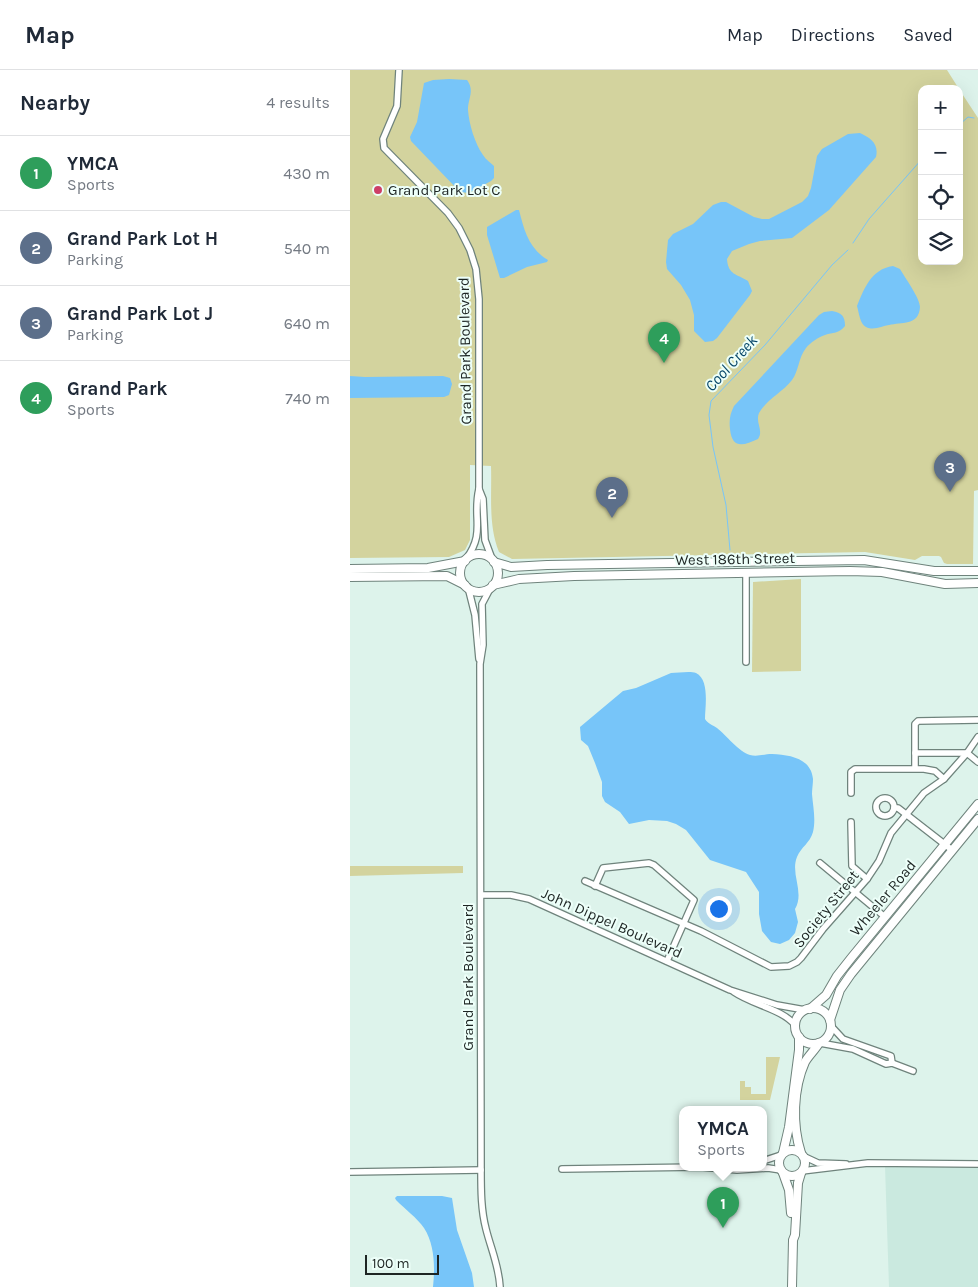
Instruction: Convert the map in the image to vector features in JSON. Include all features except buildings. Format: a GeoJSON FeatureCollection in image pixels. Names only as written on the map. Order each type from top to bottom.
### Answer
{"type":"FeatureCollection","features":[{"type":"Feature","properties":{"kind":"street","name":"Grand Park Boulevard"},"geometry":{"type":"LineString","coordinates":[[399,70],[397,106],[383,139],[384,148],[439,203],[455,222],[470,250],[477,274],[479,318],[478,535],[476,545],[466,560]]}},
{"type":"Feature","properties":{"kind":"street","name":"Grand Park Boulevard"},"geometry":{"type":"LineString","coordinates":[[479,489],[483,499],[485,540],[493,561]]}},
{"type":"Feature","properties":{"kind":"street"},"geometry":{"type":"LineString","coordinates":[[350,569],[428,568],[466,560],[479,554],[493,561],[498,575],[492,586],[484,591],[477,591],[452,577],[443,576],[409,578],[350,577]]}},
{"type":"Feature","properties":{"kind":"street"},"geometry":{"type":"LineString","coordinates":[[466,560],[460,572],[466,586]]}},
{"type":"Feature","properties":{"kind":"street"},"geometry":{"type":"LineString","coordinates":[[803,560],[804,571]]}},
{"type":"Feature","properties":{"kind":"street","name":"West 186th Street"},"geometry":{"type":"LineString","coordinates":[[493,561],[511,567],[864,560],[934,571],[978,571]]}},
{"type":"Feature","properties":{"kind":"street","name":"West 186th Street"},"geometry":{"type":"LineString","coordinates":[[492,586],[519,579],[540,577],[804,571],[869,571],[945,584],[978,583]]}},
{"type":"Feature","properties":{"kind":"street"},"geometry":{"type":"LineString","coordinates":[[746,573],[746,662]]}},
{"type":"Feature","properties":{"kind":"street","name":"Grand Park Boulevard"},"geometry":{"type":"LineString","coordinates":[[466,586],[475,615],[480,664],[482,1209],[497,1264],[500,1287]]}},
{"type":"Feature","properties":{"kind":"street","name":"Grand Park Boulevard"},"geometry":{"type":"LineString","coordinates":[[480,664],[483,645],[482,604],[492,586]]}},
{"type":"Feature","properties":{"kind":"street"},"geometry":{"type":"LineString","coordinates":[[915,768],[916,722],[978,720]]}},
{"type":"Feature","properties":{"kind":"street","name":"Society Street"},"geometry":{"type":"LineString","coordinates":[[585,881],[683,924],[771,967],[789,966],[801,958],[854,892],[867,879],[879,861],[891,833],[924,793],[944,779],[967,753],[978,737]]}},
{"type":"Feature","properties":{"kind":"street"},"geometry":{"type":"LineString","coordinates":[[915,753],[967,753],[978,762]]}},
{"type":"Feature","properties":{"kind":"street"},"geometry":{"type":"LineString","coordinates":[[851,793],[851,775],[854,769],[915,768],[935,771],[944,779]]}},
{"type":"Feature","properties":{"kind":"street","name":"Wheeler Road"},"geometry":{"type":"LineString","coordinates":[[808,1009],[826,996],[837,976],[978,804]]}},
{"type":"Feature","properties":{"kind":"street"},"geometry":{"type":"LineString","coordinates":[[894,808],[898,808],[952,850]]}},
{"type":"Feature","properties":{"kind":"street","name":"Wheeler Road"},"geometry":{"type":"LineString","coordinates":[[831,1023],[840,990],[978,819]]}},
{"type":"Feature","properties":{"kind":"street"},"geometry":{"type":"LineString","coordinates":[[851,822],[851,864],[853,868],[867,879]]}},
{"type":"Feature","properties":{"kind":"street"},"geometry":{"type":"LineString","coordinates":[[595,886],[603,868],[649,863],[694,900],[666,962]]}},
{"type":"Feature","properties":{"kind":"street"},"geometry":{"type":"LineString","coordinates":[[820,864],[885,916]]}},
{"type":"Feature","properties":{"kind":"street","name":"John Dippel Boulevard"},"geometry":{"type":"LineString","coordinates":[[480,896],[511,895],[529,899],[730,990],[745,1000],[786,1015],[795,1025]]}},
{"type":"Feature","properties":{"kind":"street","name":"John Dippel Boulevard"},"geometry":{"type":"LineString","coordinates":[[730,990],[751,995],[776,1005],[808,1009]]}},
{"type":"Feature","properties":{"kind":"street"},"geometry":{"type":"LineString","coordinates":[[793,1240],[790,1235],[791,1201],[779,1161],[789,1127],[799,1050],[799,1037],[795,1025],[799,1016],[808,1009],[822,1010],[843,1039],[891,1056],[892,1063]]}},
{"type":"Feature","properties":{"kind":"street"},"geometry":{"type":"LineString","coordinates":[[792,1287],[793,1240],[795,1235],[798,1183],[805,1165],[796,1128],[796,1096],[805,1063],[820,1043],[829,1036],[831,1023]]}},
{"type":"Feature","properties":{"kind":"street"},"geometry":{"type":"LineString","coordinates":[[799,1037],[806,1043],[820,1043],[853,1049],[886,1064],[892,1063],[913,1071]]}},
{"type":"Feature","properties":{"kind":"street"},"geometry":{"type":"LineString","coordinates":[[767,1160],[792,1150],[818,1163],[978,1164]]}},
{"type":"Feature","properties":{"kind":"street"},"geometry":{"type":"LineString","coordinates":[[767,1168],[782,1171],[792,1176],[801,1172],[848,1164]]}},
{"type":"Feature","properties":{"kind":"street"},"geometry":{"type":"LineString","coordinates":[[562,1169],[679,1167]]}},
{"type":"Feature","properties":{"kind":"street"},"geometry":{"type":"LineString","coordinates":[[350,1172],[481,1170]]}},
{"type":"Feature","properties":{"kind":"shaded area"},"geometry":{"type":"Polygon","coordinates":[[[885,1166],[978,1166],[978,1287],[889,1287],[885,1166]]]}},
{"type":"Feature","properties":{"kind":"green space"},"geometry":{"type":"Polygon","coordinates":[[[350,70],[947,70],[957,85],[918,85],[918,265],[963,265],[963,95],[978,118],[978,490],[974,491],[973,564],[947,564],[939,556],[922,556],[915,560],[865,552],[512,559],[499,552],[493,531],[491,466],[470,465],[470,540],[465,550],[449,557],[350,558],[350,70]]]}},
{"type":"Feature","properties":{"kind":"green space"},"geometry":{"type":"Polygon","coordinates":[[[801,579],[801,671],[752,672],[753,582],[801,579]]]}},
{"type":"Feature","properties":{"kind":"green space"},"geometry":{"type":"Polygon","coordinates":[[[350,866],[463,866],[463,873],[350,876],[350,866]]]}},
{"type":"Feature","properties":{"kind":"green space"},"geometry":{"type":"Polygon","coordinates":[[[766,1057],[780,1057],[770,1100],[740,1100],[740,1081],[745,1081],[745,1087],[751,1087],[751,1094],[766,1094],[766,1057]]]}},
{"type":"Feature","properties":{"kind":"water"},"geometry":{"type":"Polygon","coordinates":[[[433,80],[467,80],[471,88],[468,110],[473,134],[483,155],[494,166],[494,178],[469,193],[460,192],[411,141],[410,137],[417,122],[424,83],[433,80]]]}},
{"type":"Feature","properties":{"kind":"water"},"geometry":{"type":"Polygon","coordinates":[[[860,133],[868,137],[875,145],[876,157],[829,210],[792,238],[760,241],[732,251],[727,259],[729,268],[748,281],[752,291],[717,338],[713,341],[705,342],[694,331],[694,315],[690,300],[681,285],[667,269],[668,240],[673,234],[693,224],[713,205],[721,202],[726,202],[754,217],[769,219],[802,202],[808,196],[817,156],[822,149],[848,134],[860,133]]]}},
{"type":"Feature","properties":{"kind":"water"},"geometry":{"type":"Polygon","coordinates":[[[519,210],[525,232],[532,245],[548,260],[547,262],[527,267],[504,278],[500,278],[487,235],[487,227],[519,210]]]}},
{"type":"Feature","properties":{"kind":"water"},"geometry":{"type":"Polygon","coordinates":[[[893,266],[900,269],[915,293],[920,307],[919,313],[909,322],[875,328],[866,327],[861,321],[857,306],[862,293],[874,275],[885,268],[893,266]]]}},
{"type":"Feature","properties":{"kind":"water"},"geometry":{"type":"Polygon","coordinates":[[[832,311],[842,316],[845,326],[843,329],[817,339],[806,348],[792,380],[759,413],[760,436],[758,439],[743,444],[736,443],[731,435],[730,426],[730,417],[734,406],[819,315],[832,311]]]}},
{"type":"Feature","properties":{"kind":"water"},"geometry":{"type":"Polygon","coordinates":[[[350,376],[443,376],[450,378],[452,384],[449,395],[444,397],[350,398],[350,376]]]}},
{"type":"Feature","properties":{"kind":"water"},"geometry":{"type":"Polygon","coordinates":[[[693,672],[700,676],[706,694],[705,719],[741,750],[753,756],[786,755],[804,762],[811,772],[813,779],[814,827],[812,836],[797,857],[795,863],[799,896],[795,909],[798,922],[795,933],[789,940],[780,944],[771,942],[762,931],[759,914],[759,892],[746,872],[710,860],[686,830],[676,824],[667,821],[649,820],[629,824],[620,812],[605,802],[602,796],[602,782],[588,746],[581,740],[580,727],[623,691],[636,688],[671,673],[693,672]]]}},
{"type":"Feature","properties":{"kind":"water"},"geometry":{"type":"Polygon","coordinates":[[[397,1196],[442,1196],[452,1198],[457,1230],[472,1273],[474,1287],[433,1287],[433,1257],[428,1235],[418,1221],[396,1200],[397,1196]]]}},
{"type":"Feature","properties":{"kind":"waterway","name":"Cool Creek"},"geometry":{"type":"LineString","coordinates":[[963,121],[968,117],[974,118]]}},
{"type":"Feature","properties":{"kind":"waterway","name":"Cool Creek"},"geometry":{"type":"LineString","coordinates":[[853,243],[869,219],[918,164]]}},
{"type":"Feature","properties":{"kind":"waterway","name":"Cool Creek"},"geometry":{"type":"LineString","coordinates":[[730,550],[726,505],[713,447],[709,415],[711,401],[765,345],[832,265],[848,250]]}},
{"type":"Feature","properties":{"kind":"place","name":"Grand Park Lot C"},"geometry":{"type":"Point","coordinates":[378,190]}},
{"type":"Feature","properties":{"kind":"place","name":"Grand Park"},"geometry":{"type":"Point","coordinates":[664,363]}},
{"type":"Feature","properties":{"kind":"place","name":"Grand Park Lot J"},"geometry":{"type":"Point","coordinates":[950,492]}},
{"type":"Feature","properties":{"kind":"place","name":"Grand Park Lot H"},"geometry":{"type":"Point","coordinates":[612,518]}},
{"type":"Feature","properties":{"kind":"place","name":"YMCA"},"geometry":{"type":"Point","coordinates":[723,1228]}}]}
